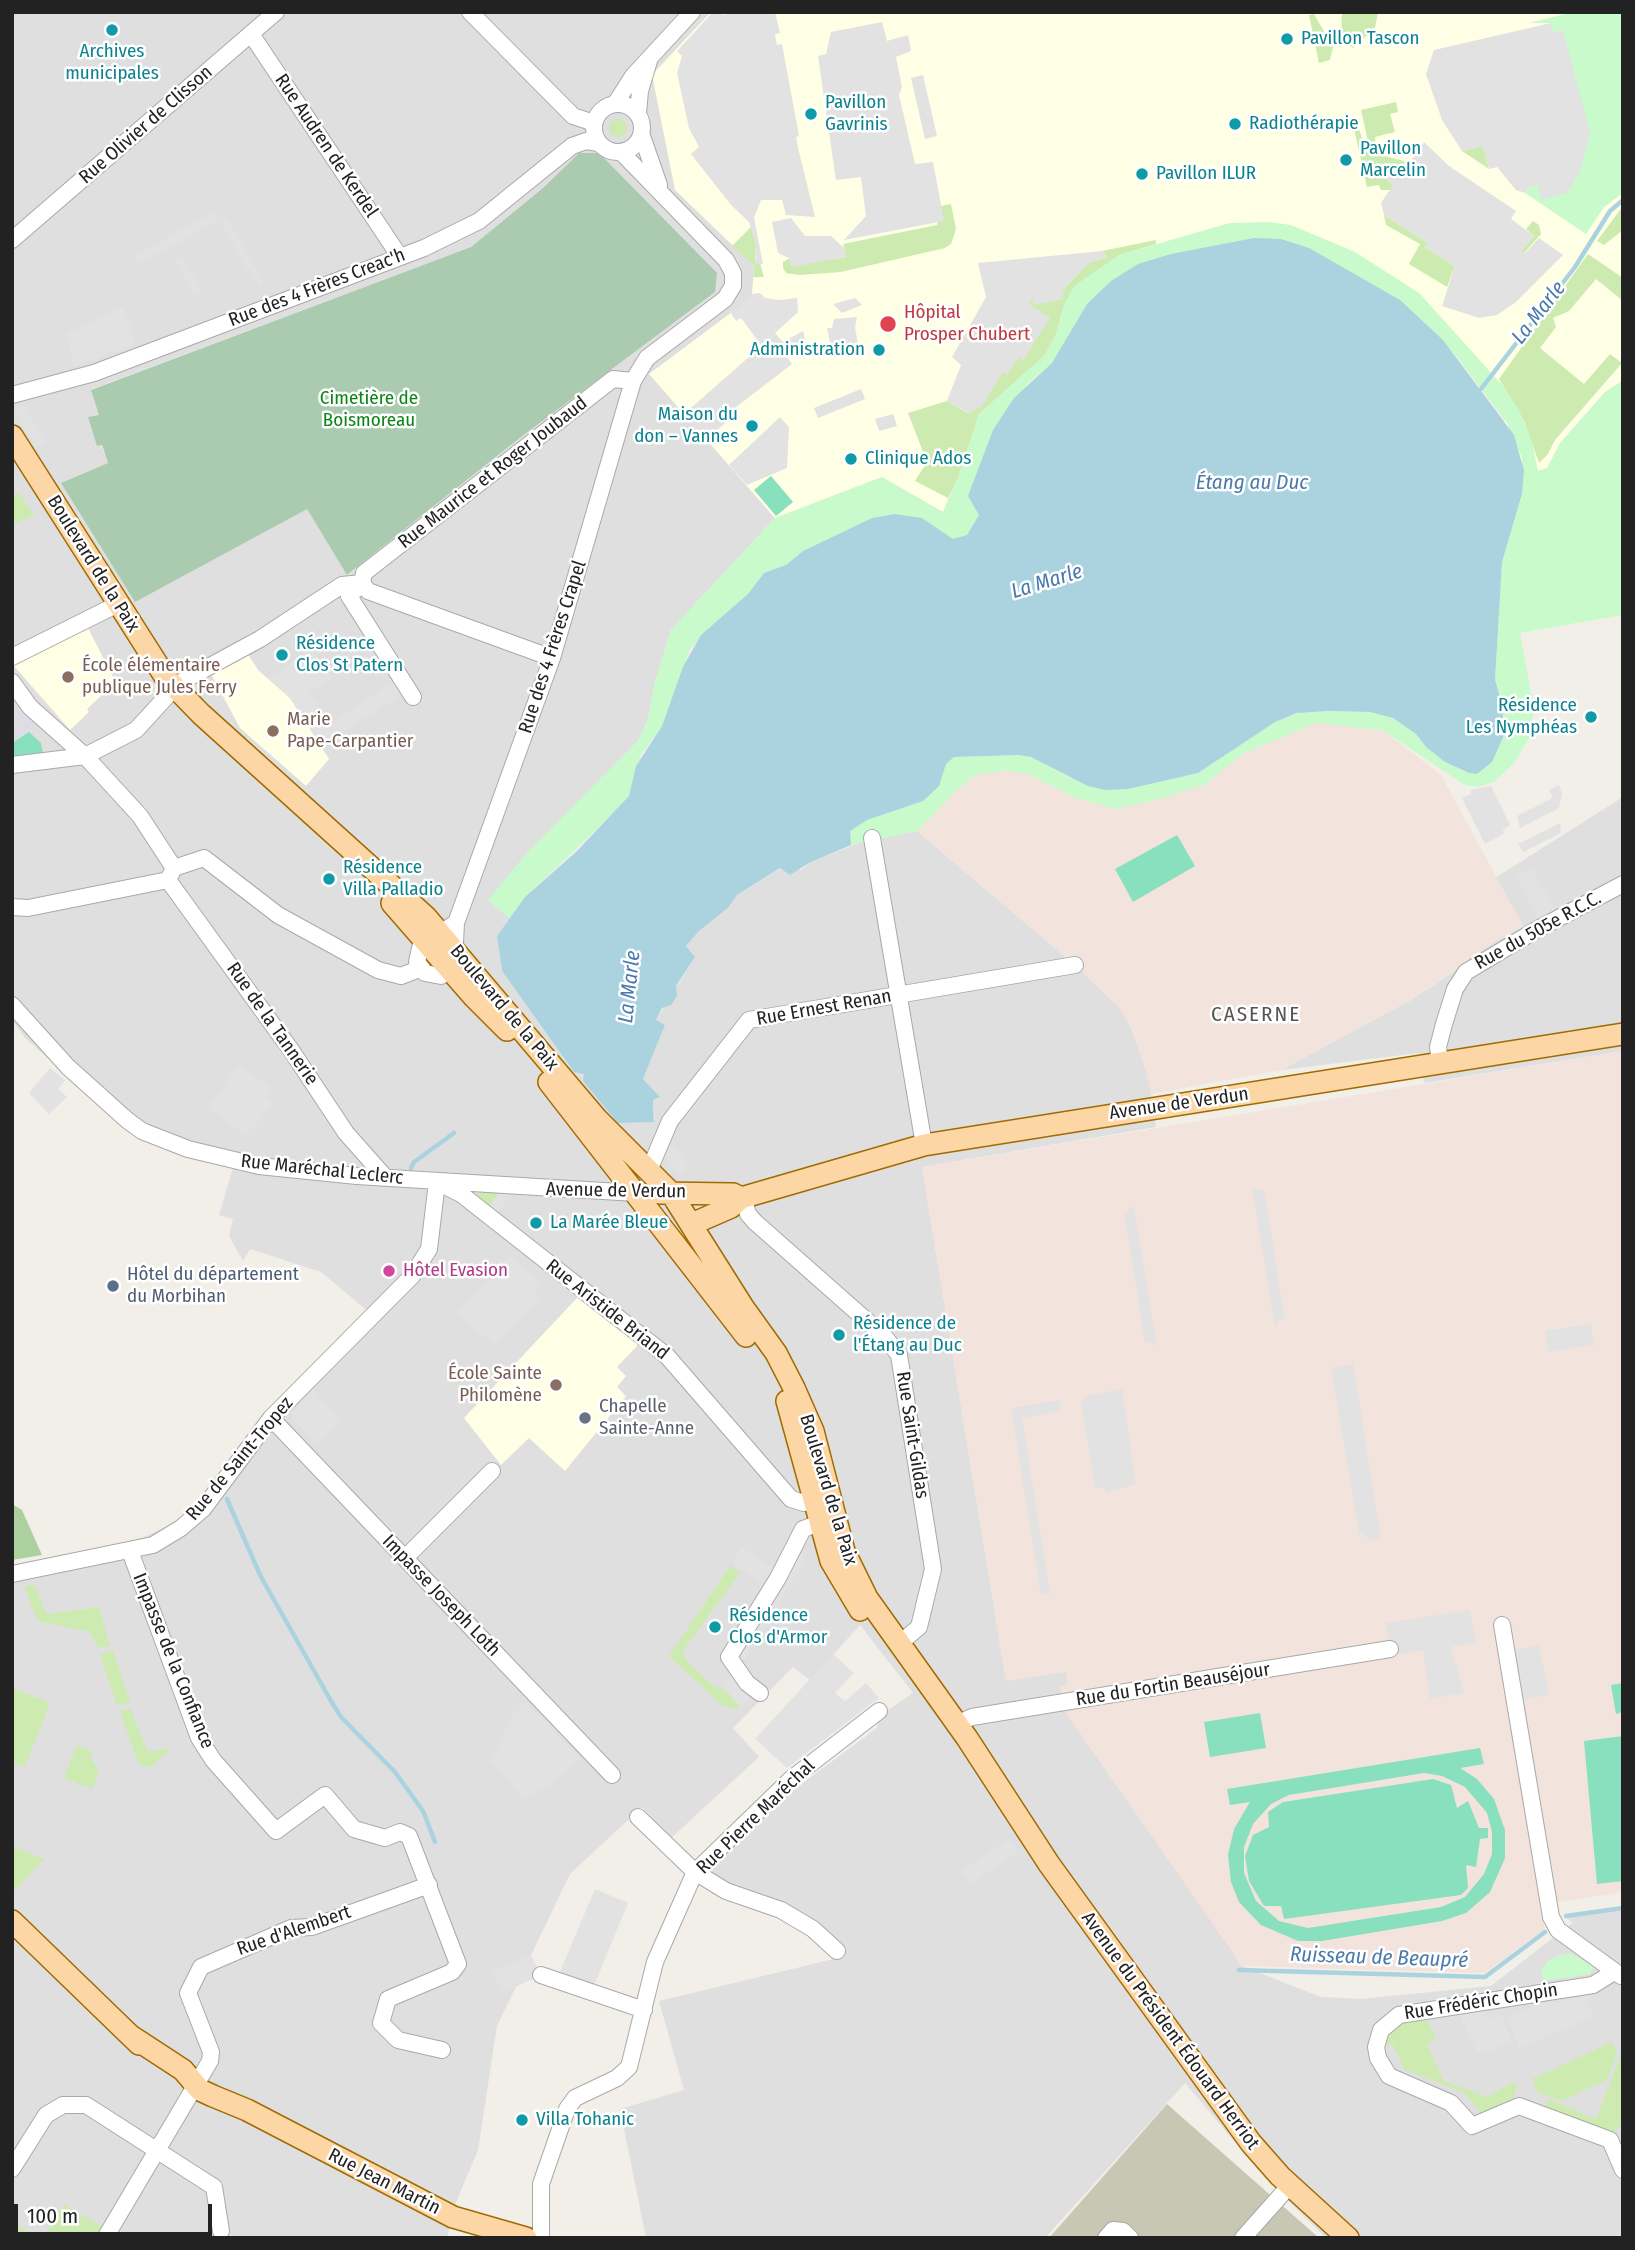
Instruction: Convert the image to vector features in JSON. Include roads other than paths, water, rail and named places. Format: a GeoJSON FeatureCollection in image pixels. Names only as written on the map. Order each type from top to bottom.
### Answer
{"type":"FeatureCollection","features":[{"type":"Feature","properties":{"kind":"main road","name":"Boulevard de la Paix"},"geometry":{"type":"LineString","coordinates":[[12,436],[189,719],[396,907],[441,932],[474,997],[505,1027],[566,1104],[593,1127],[653,1193],[774,1376],[854,1574],[899,1644]]}},
{"type":"Feature","properties":{"kind":"main road","name":"Boulevard de la Paix"},"geometry":{"type":"LineString","coordinates":[[12,454],[110,608],[171,691]]}},
{"type":"Feature","properties":{"kind":"main road","name":"Boulevard de la Paix"},"geometry":{"type":"LineString","coordinates":[[453,959],[597,1119],[650,1168],[653,1193],[692,1224],[743,1307],[776,1353],[813,1431],[822,1499],[820,1523],[838,1578],[875,1632]]}},
{"type":"Feature","properties":{"kind":"main road","name":"Avenue de Verdun"},"geometry":{"type":"LineString","coordinates":[[692,1224],[731,1207],[742,1197],[924,1144],[1623,1034]]}},
{"type":"Feature","properties":{"kind":"main road","name":"Avenue de Verdun"},"geometry":{"type":"LineString","coordinates":[[653,1193],[733,1194],[742,1197]]}},
{"type":"Feature","properties":{"kind":"main road"},"geometry":{"type":"LineString","coordinates":[[653,1193],[655,1206],[718,1283],[743,1307]]}},
{"type":"Feature","properties":{"kind":"main road","name":"Avenue du Président Édouard Herriot"},"geometry":{"type":"LineString","coordinates":[[875,1632],[985,1784],[1012,1809]]}},
{"type":"Feature","properties":{"kind":"main road","name":"Avenue du Président Édouard Herriot"},"geometry":{"type":"LineString","coordinates":[[899,1644],[1012,1809],[1251,2143],[1290,2185],[1348,2238]]}},
{"type":"Feature","properties":{"kind":"main road","name":"Rue Jean Martin"},"geometry":{"type":"LineString","coordinates":[[12,1921],[171,2072],[204,2083],[247,2110],[453,2217],[526,2238]]}},
{"type":"Feature","properties":{"kind":"street","name":"Rue Olivier de Clisson"},"geometry":{"type":"LineString","coordinates":[[14,238],[276,12]]}},
{"type":"Feature","properties":{"kind":"street"},"geometry":{"type":"LineString","coordinates":[[470,12],[573,116],[594,123]]}},
{"type":"Feature","properties":{"kind":"street"},"geometry":{"type":"LineString","coordinates":[[615,104],[633,76],[692,12]]}},
{"type":"Feature","properties":{"kind":"street","name":"Rue Audren de Kerdel"},"geometry":{"type":"LineString","coordinates":[[251,34],[400,257]]}},
{"type":"Feature","properties":{"kind":"street"},"geometry":{"type":"LineString","coordinates":[[651,56],[640,91],[638,113],[643,128],[642,136],[664,197]]}},
{"type":"Feature","properties":{"kind":"street"},"geometry":{"type":"LineString","coordinates":[[638,113],[628,105],[615,104],[602,110],[594,123],[599,143],[613,152],[634,147],[642,136]]}},
{"type":"Feature","properties":{"kind":"street","name":"Rue des 4 Frères Creac'h"},"geometry":{"type":"LineString","coordinates":[[12,394],[94,373],[400,257],[480,221],[572,146],[586,141],[599,143]]}},
{"type":"Feature","properties":{"kind":"street"},"geometry":{"type":"LineString","coordinates":[[621,152],[726,260],[733,273],[733,286],[725,299],[647,358],[637,375]]}},
{"type":"Feature","properties":{"kind":"street","name":"Rue Maurice et Roger Joubaud"},"geometry":{"type":"LineString","coordinates":[[362,583],[364,573],[613,379],[637,375]]}},
{"type":"Feature","properties":{"kind":"street","name":"Rue des 4 Frères Crapel"},"geometry":{"type":"LineString","coordinates":[[419,969],[416,957],[441,932],[552,659],[637,375]]}},
{"type":"Feature","properties":{"kind":"street"},"geometry":{"type":"LineString","coordinates":[[362,583],[368,592],[552,659]]}},
{"type":"Feature","properties":{"kind":"street"},"geometry":{"type":"LineString","coordinates":[[12,765],[85,756],[136,730],[171,691],[260,639],[342,585],[362,583]]}},
{"type":"Feature","properties":{"kind":"street"},"geometry":{"type":"LineString","coordinates":[[362,583],[349,596],[413,697]]}},
{"type":"Feature","properties":{"kind":"street"},"geometry":{"type":"LineString","coordinates":[[12,657],[110,608]]}},
{"type":"Feature","properties":{"kind":"street","name":"Rue de la Tannerie"},"geometry":{"type":"LineString","coordinates":[[12,682],[30,707],[85,756],[140,816],[171,874],[346,1133],[385,1177]]}},
{"type":"Feature","properties":{"kind":"street"},"geometry":{"type":"LineString","coordinates":[[872,838],[924,1144]]}},
{"type":"Feature","properties":{"kind":"street"},"geometry":{"type":"LineString","coordinates":[[12,907],[28,908],[171,874],[204,858],[278,915],[391,974],[413,974],[419,969],[441,976],[453,959]]}},
{"type":"Feature","properties":{"kind":"street","name":"Rue du 505e R.C.C."},"geometry":{"type":"LineString","coordinates":[[1440,1063],[1438,1046],[1448,1011],[1455,989],[1466,972],[1536,930],[1623,884]]}},
{"type":"Feature","properties":{"kind":"street","name":"Rue Ernest Renan"},"geometry":{"type":"LineString","coordinates":[[650,1168],[670,1121],[749,1020],[1075,965]]}},
{"type":"Feature","properties":{"kind":"street","name":"Rue Maréchal Leclerc"},"geometry":{"type":"LineString","coordinates":[[12,1004],[68,1067],[142,1131],[188,1149],[247,1164],[533,1189]]}},
{"type":"Feature","properties":{"kind":"street","name":"Rue Aristide Briand"},"geometry":{"type":"LineString","coordinates":[[437,1182],[461,1194],[667,1356],[780,1490],[798,1503],[822,1499]]}},
{"type":"Feature","properties":{"kind":"street","name":"Rue de Saint-Tropez"},"geometry":{"type":"LineString","coordinates":[[12,1574],[130,1552],[166,1538],[203,1509],[271,1418],[377,1313],[422,1262],[432,1236],[432,1202],[437,1182]]}},
{"type":"Feature","properties":{"kind":"street","name":"Avenue de Verdun"},"geometry":{"type":"LineString","coordinates":[[533,1189],[653,1193]]}},
{"type":"Feature","properties":{"kind":"street","name":"Rue Saint-Gildas"},"geometry":{"type":"LineString","coordinates":[[742,1197],[748,1214],[768,1236],[884,1336],[899,1355],[933,1569],[919,1627],[899,1644]]}},
{"type":"Feature","properties":{"kind":"street","name":"Impasse Joseph Loth"},"geometry":{"type":"LineString","coordinates":[[271,1418],[612,1775]]}},
{"type":"Feature","properties":{"kind":"street"},"geometry":{"type":"LineString","coordinates":[[405,1558],[492,1471]]}},
{"type":"Feature","properties":{"kind":"street"},"geometry":{"type":"LineString","coordinates":[[760,1693],[747,1683],[729,1657],[803,1529],[820,1523]]}},
{"type":"Feature","properties":{"kind":"street","name":"Impasse de la Confiance"},"geometry":{"type":"LineString","coordinates":[[130,1552],[199,1738],[213,1760],[276,1831],[325,1795],[354,1829],[385,1838],[405,1832],[429,1885]]}},
{"type":"Feature","properties":{"kind":"street"},"geometry":{"type":"LineString","coordinates":[[1502,1625],[1551,1917],[1558,1930],[1619,1974]]}},
{"type":"Feature","properties":{"kind":"street","name":"Rue du Fortin Beauséjour"},"geometry":{"type":"LineString","coordinates":[[956,1724],[972,1717],[1390,1649]]}},
{"type":"Feature","properties":{"kind":"street","name":"Rue Pierre Maréchal"},"geometry":{"type":"LineString","coordinates":[[541,2238],[541,2184],[567,2109],[575,2098],[617,2078],[629,2067],[655,1962],[695,1872],[791,1779],[879,1711]]}},
{"type":"Feature","properties":{"kind":"street"},"geometry":{"type":"LineString","coordinates":[[638,1817],[695,1872],[726,1891],[780,1910],[813,1930],[838,1951]]}},
{"type":"Feature","properties":{"kind":"street"},"geometry":{"type":"LineString","coordinates":[[429,1885],[458,1964],[452,1972],[388,1999],[381,2023],[398,2040],[442,2050]]}},
{"type":"Feature","properties":{"kind":"street","name":"Rue d'Alembert"},"geometry":{"type":"LineString","coordinates":[[195,2082],[211,2056],[188,1993],[191,1982],[204,1965],[290,1928],[312,1927],[429,1885]]}},
{"type":"Feature","properties":{"kind":"street","name":"Rue Frédéric Chopin"},"geometry":{"type":"LineString","coordinates":[[1619,1974],[1593,1985],[1490,1998],[1399,2015],[1389,2020],[1381,2029],[1376,2047],[1378,2058],[1389,2076],[1451,2102],[1472,2126],[1519,2106],[1610,2140],[1623,2170]]}},
{"type":"Feature","properties":{"kind":"street"},"geometry":{"type":"LineString","coordinates":[[541,1975],[644,2010]]}},
{"type":"Feature","properties":{"kind":"street"},"geometry":{"type":"LineString","coordinates":[[106,2238],[195,2082]]}},
{"type":"Feature","properties":{"kind":"street"},"geometry":{"type":"LineString","coordinates":[[12,2169],[46,2115],[70,2104],[96,2110],[214,2187],[221,2231]]}},
{"type":"Feature","properties":{"kind":"street"},"geometry":{"type":"LineString","coordinates":[[1243,2238],[1290,2185]]}},
{"type":"Feature","properties":{"kind":"street"},"geometry":{"type":"LineString","coordinates":[[1106,2238],[1113,2230],[1123,2231],[1130,2238]]}},
{"type":"Feature","properties":{"kind":"water","name":"Étang au Duc"},"geometry":{"type":"Polygon","coordinates":[[[1254,238],[1281,239],[1309,248],[1400,300],[1443,340],[1514,435],[1524,470],[1522,494],[1502,562],[1495,680],[1501,700],[1505,733],[1492,762],[1477,774],[1469,773],[1445,762],[1426,747],[1416,734],[1393,718],[1370,712],[1328,711],[1297,713],[1275,722],[1198,773],[1128,789],[1105,790],[1088,786],[1031,757],[954,757],[946,764],[939,786],[923,801],[867,820],[850,831],[851,845],[809,863],[790,875],[780,868],[737,895],[728,908],[699,931],[686,946],[695,957],[676,986],[677,996],[671,1005],[662,1008],[656,1020],[665,1025],[643,1079],[660,1097],[653,1100],[654,1122],[618,1123],[583,1081],[584,1074],[574,1072],[502,971],[497,936],[525,897],[577,851],[629,796],[636,766],[662,726],[683,667],[701,635],[748,594],[764,573],[786,565],[803,551],[872,518],[895,514],[922,518],[953,539],[967,535],[979,515],[968,496],[993,430],[1014,398],[1052,363],[1087,304],[1111,281],[1138,264],[1171,254],[1254,238]]]}},
{"type":"Feature","properties":{"kind":"waterway","name":"La Marle"},"geometry":{"type":"LineString","coordinates":[[1481,389],[1575,267],[1610,211],[1623,200]]}},
{"type":"Feature","properties":{"kind":"waterway","name":"La Marle"},"geometry":{"type":"LineString","coordinates":[[411,1168],[414,1162],[454,1133]]}},
{"type":"Feature","properties":{"kind":"waterway"},"geometry":{"type":"LineString","coordinates":[[227,1499],[260,1575],[331,1701],[341,1717],[395,1772],[423,1811],[435,1842]]}},
{"type":"Feature","properties":{"kind":"waterway","name":"Ruisseau de Beaupré"},"geometry":{"type":"LineString","coordinates":[[1566,1916],[1623,1908]]}},
{"type":"Feature","properties":{"kind":"waterway","name":"Ruisseau de Beaupré"},"geometry":{"type":"LineString","coordinates":[[1239,1970],[1485,1977],[1545,1932]]}},
{"type":"Feature","properties":{"kind":"place","name":"Archives municipales"},"geometry":{"type":"Point","coordinates":[112,30]}},
{"type":"Feature","properties":{"kind":"place","name":"Pavillon Tascon"},"geometry":{"type":"Point","coordinates":[1287,39]}},
{"type":"Feature","properties":{"kind":"place","name":"Pavillon Gavrinis"},"geometry":{"type":"Point","coordinates":[811,114]}},
{"type":"Feature","properties":{"kind":"place","name":"Radiothérapie"},"geometry":{"type":"Point","coordinates":[1235,124]}},
{"type":"Feature","properties":{"kind":"place","name":"Pavillon Marcelin"},"geometry":{"type":"Point","coordinates":[1346,160]}},
{"type":"Feature","properties":{"kind":"place","name":"Pavillon ILUR"},"geometry":{"type":"Point","coordinates":[1142,174]}},
{"type":"Feature","properties":{"kind":"place","name":"Hôpital Prosper Chubert"},"geometry":{"type":"Point","coordinates":[888,324]}},
{"type":"Feature","properties":{"kind":"place","name":"Administration"},"geometry":{"type":"Point","coordinates":[879,350]}},
{"type":"Feature","properties":{"kind":"place","name":"Maison du don – Vannes"},"geometry":{"type":"Point","coordinates":[752,426]}},
{"type":"Feature","properties":{"kind":"place","name":"Clinique Ados"},"geometry":{"type":"Point","coordinates":[851,459]}},
{"type":"Feature","properties":{"kind":"place","name":"Résidence Clos St Patern"},"geometry":{"type":"Point","coordinates":[282,655]}},
{"type":"Feature","properties":{"kind":"place","name":"École élémentaire publique Jules Ferry"},"geometry":{"type":"Point","coordinates":[68,677]}},
{"type":"Feature","properties":{"kind":"place","name":"Résidence Les Nymphéas"},"geometry":{"type":"Point","coordinates":[1591,717]}},
{"type":"Feature","properties":{"kind":"place","name":"Marie Pape-Carpantier"},"geometry":{"type":"Point","coordinates":[273,731]}},
{"type":"Feature","properties":{"kind":"place","name":"Résidence Villa Palladio"},"geometry":{"type":"Point","coordinates":[329,879]}},
{"type":"Feature","properties":{"kind":"place","name":"La Marée Bleue"},"geometry":{"type":"Point","coordinates":[536,1223]}},
{"type":"Feature","properties":{"kind":"place","name":"Hôtel Evasion"},"geometry":{"type":"Point","coordinates":[389,1271]}},
{"type":"Feature","properties":{"kind":"place","name":"Hôtel du département du Morbihan"},"geometry":{"type":"Point","coordinates":[113,1286]}},
{"type":"Feature","properties":{"kind":"place","name":"Résidence de l'Étang au Duc"},"geometry":{"type":"Point","coordinates":[839,1335]}},
{"type":"Feature","properties":{"kind":"place","name":"École Sainte Philomène"},"geometry":{"type":"Point","coordinates":[556,1385]}},
{"type":"Feature","properties":{"kind":"place","name":"Chapelle Sainte-Anne"},"geometry":{"type":"Point","coordinates":[585,1418]}},
{"type":"Feature","properties":{"kind":"place","name":"Résidence Clos d'Armor"},"geometry":{"type":"Point","coordinates":[715,1627]}},
{"type":"Feature","properties":{"kind":"place","name":"Villa Tohanic"},"geometry":{"type":"Point","coordinates":[522,2120]}},
{"type":"Feature","properties":{"kind":"district","name":"CASERNE"},"geometry":{"type":"Point","coordinates":[1256,1015]}},
{"type":"Feature","properties":{"kind":"park label","name":"Cimetière de Boismoreau"},"geometry":{"type":"Point","coordinates":[369,410]}}]}
